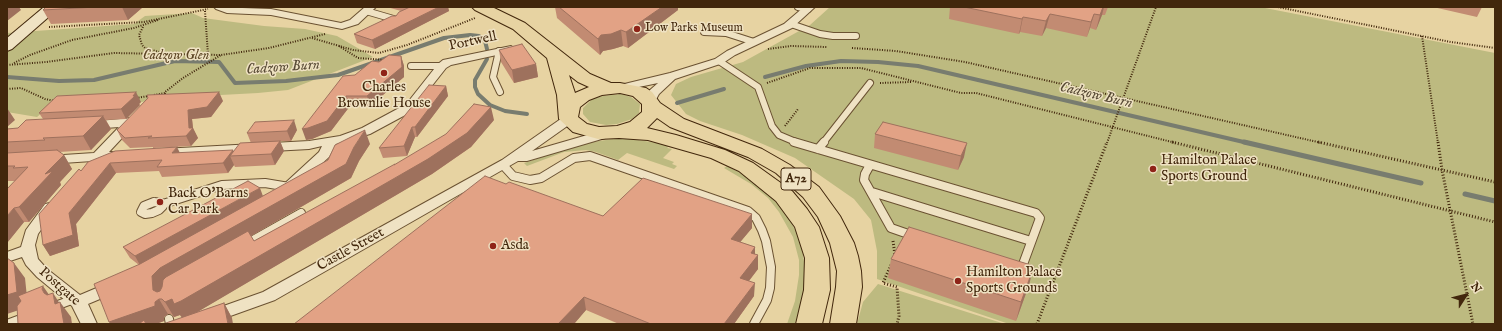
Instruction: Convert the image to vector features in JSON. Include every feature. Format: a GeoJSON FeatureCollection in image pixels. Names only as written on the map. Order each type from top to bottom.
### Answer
{"type":"FeatureCollection","features":[{"type":"Feature","properties":{"kind":"main road"},"geometry":{"type":"LineString","coordinates":[[7,46],[35,27],[54,7]]}},
{"type":"Feature","properties":{"kind":"main road","name":"A72"},"geometry":{"type":"LineString","coordinates":[[480,12],[519,26],[584,78],[614,88],[639,92],[677,123],[736,144],[762,156],[799,181],[816,197],[829,216],[837,229],[846,256],[849,271],[849,287],[843,324]]}},
{"type":"Feature","properties":{"kind":"main road"},"geometry":{"type":"LineString","coordinates":[[555,56],[566,95],[569,115]]}},
{"type":"Feature","properties":{"kind":"main road","name":"A72"},"geometry":{"type":"LineString","coordinates":[[614,88],[582,96],[571,105],[569,115],[573,124],[588,131],[648,134],[718,154],[746,167],[784,196],[796,210],[807,227],[817,258],[817,290],[809,324]]}},
{"type":"Feature","properties":{"kind":"main road","name":"A72"},"geometry":{"type":"LineString","coordinates":[[614,132],[638,126],[649,116],[651,103]]}},
{"type":"Feature","properties":{"kind":"street"},"geometry":{"type":"LineString","coordinates":[[215,8],[271,12],[336,29],[354,22],[368,9]]}},
{"type":"Feature","properties":{"kind":"street"},"geometry":{"type":"LineString","coordinates":[[614,88],[673,76],[719,61],[731,53],[791,24],[806,8]]}},
{"type":"Feature","properties":{"kind":"street","name":"Portwell"},"geometry":{"type":"LineString","coordinates":[[442,66],[451,60],[511,49]]}},
{"type":"Feature","properties":{"kind":"street"},"geometry":{"type":"LineString","coordinates":[[150,154],[310,145],[331,142],[360,133],[389,120],[409,108],[442,66]]}},
{"type":"Feature","properties":{"kind":"street"},"geometry":{"type":"LineString","coordinates":[[651,103],[654,92],[673,76]]}},
{"type":"Feature","properties":{"kind":"street"},"geometry":{"type":"LineString","coordinates":[[82,172],[146,107]]}},
{"type":"Feature","properties":{"kind":"street","name":"Castle Street"},"geometry":{"type":"LineString","coordinates":[[190,324],[269,296],[505,164],[569,115]]}},
{"type":"Feature","properties":{"kind":"street"},"geometry":{"type":"LineString","coordinates":[[78,126],[130,123]]}},
{"type":"Feature","properties":{"kind":"street","name":"Castle Street"},"geometry":{"type":"LineString","coordinates":[[505,164],[614,132]]}},
{"type":"Feature","properties":{"kind":"street"},"geometry":{"type":"LineString","coordinates":[[275,199],[324,154],[331,142]]}},
{"type":"Feature","properties":{"kind":"street"},"geometry":{"type":"LineString","coordinates":[[37,160],[134,154]]}},
{"type":"Feature","properties":{"kind":"street"},"geometry":{"type":"LineString","coordinates":[[7,257],[28,250],[31,233],[58,199]]}},
{"type":"Feature","properties":{"kind":"street","name":"Postgate"},"geometry":{"type":"LineString","coordinates":[[28,250],[31,261],[36,267],[82,307],[89,324]]}},
{"type":"Feature","properties":{"kind":"street"},"geometry":{"type":"LineString","coordinates":[[76,301],[124,283]]}},
{"type":"Feature","properties":{"kind":"lane"},"geometry":{"type":"LineString","coordinates":[[368,9],[397,20]]}},
{"type":"Feature","properties":{"kind":"lane"},"geometry":{"type":"LineString","coordinates":[[791,24],[820,34],[833,36],[856,36]]}},
{"type":"Feature","properties":{"kind":"lane"},"geometry":{"type":"LineString","coordinates":[[704,32],[726,33],[754,42]]}},
{"type":"Feature","properties":{"kind":"lane"},"geometry":{"type":"LineString","coordinates":[[499,51],[494,77],[500,92]]}},
{"type":"Feature","properties":{"kind":"lane"},"geometry":{"type":"LineString","coordinates":[[719,61],[756,85],[772,126],[779,135],[788,140],[1038,214],[1040,218],[1022,266],[1016,268],[1006,266]]}},
{"type":"Feature","properties":{"kind":"lane"},"geometry":{"type":"LineString","coordinates":[[411,66],[442,66]]}},
{"type":"Feature","properties":{"kind":"lane"},"geometry":{"type":"LineString","coordinates":[[818,149],[870,83]]}},
{"type":"Feature","properties":{"kind":"lane"},"geometry":{"type":"LineString","coordinates":[[505,164],[513,176],[530,180],[542,178],[574,158],[590,156],[748,211],[756,218],[762,230],[766,241],[771,267],[770,288],[767,300],[754,324]]}},
{"type":"Feature","properties":{"kind":"lane"},"geometry":{"type":"LineString","coordinates":[[870,165],[865,174],[864,180],[872,192],[890,228],[919,238]]}},
{"type":"Feature","properties":{"kind":"lane"},"geometry":{"type":"LineString","coordinates":[[163,204],[222,185],[265,183],[289,187]]}},
{"type":"Feature","properties":{"kind":"lane"},"geometry":{"type":"LineString","coordinates":[[872,192],[1031,241]]}},
{"type":"Feature","properties":{"kind":"lane"},"geometry":{"type":"LineString","coordinates":[[241,247],[301,213]]}},
{"type":"Feature","properties":{"kind":"lane"},"geometry":{"type":"LineString","coordinates":[[58,305],[76,301]]}},
{"type":"Feature","properties":{"kind":"lane"},"geometry":{"type":"LineString","coordinates":[[7,324],[27,316]]}},
{"type":"Feature","properties":{"kind":"path"},"geometry":{"type":"LineString","coordinates":[[1038,324],[1124,98],[1156,7]]}},
{"type":"Feature","properties":{"kind":"path"},"geometry":{"type":"LineString","coordinates":[[1278,7],[1422,36],[1495,48]]}},
{"type":"Feature","properties":{"kind":"path"},"geometry":{"type":"LineString","coordinates":[[35,27],[144,22],[215,8]]}},
{"type":"Feature","properties":{"kind":"path"},"geometry":{"type":"LineString","coordinates":[[205,11],[208,55]]}},
{"type":"Feature","properties":{"kind":"path"},"geometry":{"type":"LineString","coordinates":[[312,38],[353,50],[376,53],[383,52],[407,45],[480,12]]}},
{"type":"Feature","properties":{"kind":"path"},"geometry":{"type":"LineString","coordinates":[[13,64],[30,55],[72,40],[143,26],[162,18]]}},
{"type":"Feature","properties":{"kind":"path"},"geometry":{"type":"LineString","coordinates":[[143,26],[139,39],[145,48],[163,53]]}},
{"type":"Feature","properties":{"kind":"path"},"geometry":{"type":"LineString","coordinates":[[7,64],[46,62],[114,53],[221,55],[269,48],[312,38],[336,29],[335,44]]}},
{"type":"Feature","properties":{"kind":"path"},"geometry":{"type":"LineString","coordinates":[[1422,36],[1442,170],[1473,324]]}},
{"type":"Feature","properties":{"kind":"path"},"geometry":{"type":"LineString","coordinates":[[335,44],[358,58],[380,59],[393,64],[411,66]]}},
{"type":"Feature","properties":{"kind":"path"},"geometry":{"type":"LineString","coordinates":[[763,49],[791,46],[834,48]]}},
{"type":"Feature","properties":{"kind":"path"},"geometry":{"type":"LineString","coordinates":[[849,48],[896,50],[965,62],[1495,182]]}},
{"type":"Feature","properties":{"kind":"path"},"geometry":{"type":"LineString","coordinates":[[146,107],[153,107],[166,93],[165,92],[183,78],[221,55]]}},
{"type":"Feature","properties":{"kind":"path"},"geometry":{"type":"LineString","coordinates":[[756,85],[810,68],[861,68],[961,93],[976,94],[1495,222]]}},
{"type":"Feature","properties":{"kind":"path"},"geometry":{"type":"LineString","coordinates":[[870,83],[915,82]]}},
{"type":"Feature","properties":{"kind":"path"},"geometry":{"type":"LineString","coordinates":[[7,89],[21,88],[45,99],[56,101]]}},
{"type":"Feature","properties":{"kind":"path"},"geometry":{"type":"LineString","coordinates":[[132,98],[166,93]]}},
{"type":"Feature","properties":{"kind":"path"},"geometry":{"type":"LineString","coordinates":[[779,135],[798,109]]}},
{"type":"Feature","properties":{"kind":"path"},"geometry":{"type":"LineString","coordinates":[[890,228],[895,256],[883,283],[897,287],[899,316],[896,324]]}},
{"type":"Feature","properties":{"kind":"green space","name":"Hamilton Palace Sports Ground"},"geometry":{"type":"Polygon","coordinates":[[[830,7],[1260,7],[1495,53],[1495,324],[1009,324],[877,279],[877,251],[871,220],[854,199],[795,158],[742,135],[700,121],[686,114],[671,95],[676,84],[691,77],[743,62],[810,25],[830,7]]]}},
{"type":"Feature","properties":{"kind":"green space","name":"Cadzow Glen"},"geometry":{"type":"Polygon","coordinates":[[[192,13],[203,18],[264,26],[305,29],[337,36],[373,57],[288,90],[165,98],[141,102],[50,106],[37,117],[7,112],[7,33],[134,24],[145,16],[192,13]]]}},
{"type":"Feature","properties":{"kind":"green space"},"geometry":{"type":"Polygon","coordinates":[[[621,94],[631,97],[640,104],[639,113],[632,119],[617,124],[606,125],[590,122],[583,114],[583,108],[592,99],[621,94]]]}},
{"type":"Feature","properties":{"kind":"green space"},"geometry":{"type":"Polygon","coordinates":[[[613,139],[632,139],[670,145],[667,148],[672,149],[663,158],[674,162],[672,164],[677,166],[674,169],[627,153],[618,160],[586,150],[564,152],[527,166],[524,163],[585,143],[613,139]]]}},
{"type":"Feature","properties":{"kind":"green space"},"geometry":{"type":"Polygon","coordinates":[[[727,166],[744,175],[766,190],[778,203],[798,235],[802,248],[806,275],[805,288],[795,324],[787,324],[795,301],[799,275],[799,260],[793,237],[779,212],[768,198],[751,184],[724,168],[727,166]]]}},
{"type":"Feature","properties":{"kind":"green space"},"geometry":{"type":"Polygon","coordinates":[[[878,284],[1005,324],[857,324],[863,302],[878,284]]]}},
{"type":"Feature","properties":{"kind":"building"},"geometry":{"type":"Polygon","coordinates":[[[46,7],[96,7],[43,10],[46,7]]]}},
{"type":"Feature","properties":{"kind":"building"},"geometry":{"type":"Polygon","coordinates":[[[410,7],[439,7],[372,40],[354,34],[392,16],[396,16],[399,12],[410,7]]]}},
{"type":"Feature","properties":{"kind":"building"},"geometry":{"type":"Polygon","coordinates":[[[559,7],[662,7],[626,32],[621,30],[611,34],[601,35],[598,39],[559,7]]]}},
{"type":"Feature","properties":{"kind":"building"},"geometry":{"type":"Polygon","coordinates":[[[964,7],[1103,7],[1100,15],[1094,14],[1091,22],[1050,14],[1046,21],[1023,17],[1022,19],[964,7]]]}},
{"type":"Feature","properties":{"kind":"building"},"geometry":{"type":"Polygon","coordinates":[[[522,44],[536,64],[512,70],[499,50],[522,44]]]}},
{"type":"Feature","properties":{"kind":"building"},"geometry":{"type":"Polygon","coordinates":[[[389,55],[401,56],[402,67],[367,96],[346,96],[327,121],[302,129],[343,76],[355,75],[372,61],[379,62],[389,55]]]}},
{"type":"Feature","properties":{"kind":"building"},"geometry":{"type":"Polygon","coordinates":[[[429,85],[446,86],[415,127],[412,127],[404,146],[379,148],[429,85]]]}},
{"type":"Feature","properties":{"kind":"building"},"geometry":{"type":"Polygon","coordinates":[[[136,92],[133,96],[135,96],[121,109],[39,113],[57,96],[136,92]]]}},
{"type":"Feature","properties":{"kind":"building"},"geometry":{"type":"Polygon","coordinates":[[[219,92],[207,107],[188,110],[189,128],[193,128],[186,136],[125,138],[117,130],[148,98],[147,95],[219,92]]]}},
{"type":"Feature","properties":{"kind":"building"},"geometry":{"type":"Polygon","coordinates":[[[474,104],[491,107],[467,133],[428,159],[181,301],[174,304],[172,299],[165,302],[162,299],[159,299],[155,302],[155,306],[109,322],[94,284],[140,264],[328,160],[335,145],[365,130],[354,147],[346,164],[160,268],[152,276],[153,290],[157,292],[160,291],[163,280],[166,277],[248,231],[254,241],[395,164],[394,165],[446,134],[474,104]]]}},
{"type":"Feature","properties":{"kind":"building"},"geometry":{"type":"Polygon","coordinates":[[[103,116],[83,136],[7,142],[7,129],[18,128],[26,120],[103,116]]]}},
{"type":"Feature","properties":{"kind":"building"},"geometry":{"type":"Polygon","coordinates":[[[294,120],[287,131],[247,133],[255,122],[294,120]]]}},
{"type":"Feature","properties":{"kind":"building"},"geometry":{"type":"Polygon","coordinates":[[[883,122],[967,143],[961,156],[875,134],[883,122]]]}},
{"type":"Feature","properties":{"kind":"building"},"geometry":{"type":"Polygon","coordinates":[[[280,141],[271,154],[230,156],[240,143],[280,141]]]}},
{"type":"Feature","properties":{"kind":"building"},"geometry":{"type":"Polygon","coordinates":[[[177,147],[172,153],[233,150],[223,163],[157,167],[162,160],[110,163],[69,213],[73,235],[43,245],[39,214],[79,169],[81,171],[88,162],[115,151],[177,147]]]}},
{"type":"Feature","properties":{"kind":"building"},"geometry":{"type":"Polygon","coordinates":[[[57,150],[64,155],[45,174],[53,171],[19,207],[14,208],[7,216],[7,189],[28,167],[13,168],[15,166],[7,166],[7,153],[57,150]]]}},
{"type":"Feature","properties":{"kind":"building"},"geometry":{"type":"Polygon","coordinates":[[[485,176],[506,184],[509,182],[603,216],[643,178],[752,214],[731,239],[755,247],[751,253],[758,255],[740,278],[755,283],[724,324],[651,324],[584,297],[558,324],[294,324],[485,176]]]}},
{"type":"Feature","properties":{"kind":"building"},"geometry":{"type":"Polygon","coordinates":[[[248,181],[260,188],[135,256],[123,247],[248,181]]]}},
{"type":"Feature","properties":{"kind":"building"},"geometry":{"type":"Polygon","coordinates":[[[909,227],[1034,266],[1021,302],[891,259],[909,227]]]}},
{"type":"Feature","properties":{"kind":"building"},"geometry":{"type":"Polygon","coordinates":[[[7,258],[14,263],[17,292],[7,295],[7,258]]]}},
{"type":"Feature","properties":{"kind":"building"},"geometry":{"type":"Polygon","coordinates":[[[43,286],[42,289],[44,293],[47,295],[53,293],[55,304],[60,302],[64,324],[18,324],[17,306],[21,301],[18,296],[43,286]]]}},
{"type":"Feature","properties":{"kind":"building"},"geometry":{"type":"Polygon","coordinates":[[[224,303],[228,324],[163,324],[224,303]]]}},
{"type":"Feature","properties":{"kind":"building"},"geometry":{"type":"Polygon","coordinates":[[[144,320],[146,324],[139,324],[144,320]]]}},
{"type":"Feature","properties":{"kind":"waterway","name":"Cadzow Burn"},"geometry":{"type":"LineString","coordinates":[[7,77],[59,81],[94,80],[175,61],[219,62],[235,83],[286,81],[338,75],[444,38],[470,35],[479,36],[485,41],[487,49]]}},
{"type":"Feature","properties":{"kind":"waterway","name":"Cadzow Burn"},"geometry":{"type":"LineString","coordinates":[[487,59],[475,80],[475,87],[478,94],[490,105],[505,111],[527,114]]}},
{"type":"Feature","properties":{"kind":"waterway","name":"Cadzow Burn"},"geometry":{"type":"LineString","coordinates":[[765,77],[806,66],[841,61],[878,62],[918,66],[1248,143]]}},
{"type":"Feature","properties":{"kind":"waterway","name":"Cadzow Burn"},"geometry":{"type":"LineString","coordinates":[[677,103],[724,89]]}},
{"type":"Feature","properties":{"kind":"waterway","name":"Cadzow Burn"},"geometry":{"type":"LineString","coordinates":[[1244,142],[1421,183]]}},
{"type":"Feature","properties":{"kind":"waterway","name":"Cadzow Burn"},"geometry":{"type":"LineString","coordinates":[[1465,194],[1495,201]]}},
{"type":"Feature","properties":{"kind":"place","name":"Low Parks Museum"},"geometry":{"type":"Point","coordinates":[637,29]}},
{"type":"Feature","properties":{"kind":"place","name":"Charles Brownlie House"},"geometry":{"type":"Point","coordinates":[384,73]}},
{"type":"Feature","properties":{"kind":"place","name":"Hamilton Palace Sports Ground"},"geometry":{"type":"Point","coordinates":[1153,169]}},
{"type":"Feature","properties":{"kind":"place","name":"Back O'Barns Car Park"},"geometry":{"type":"Point","coordinates":[160,202]}},
{"type":"Feature","properties":{"kind":"place","name":"Asda"},"geometry":{"type":"Point","coordinates":[493,246]}},
{"type":"Feature","properties":{"kind":"place","name":"Hamilton Palace Sports Grounds"},"geometry":{"type":"Point","coordinates":[958,281]}}]}
